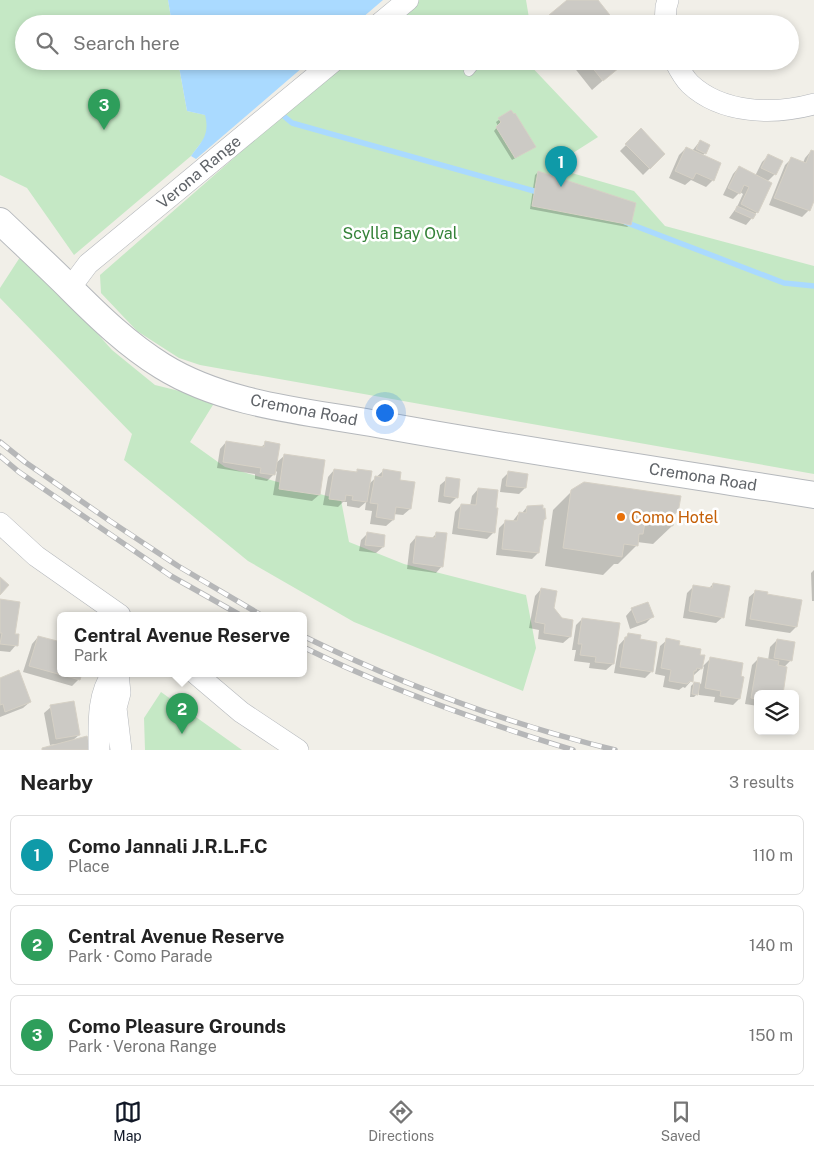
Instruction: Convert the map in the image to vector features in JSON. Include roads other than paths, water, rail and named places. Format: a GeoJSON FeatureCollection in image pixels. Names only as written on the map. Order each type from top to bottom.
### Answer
{"type":"FeatureCollection","features":[{"type":"Feature","properties":{"kind":"street"},"geometry":{"type":"LineString","coordinates":[[390,15],[408,0]]}},
{"type":"Feature","properties":{"kind":"street"},"geometry":{"type":"LineString","coordinates":[[665,15],[668,0]]}},
{"type":"Feature","properties":{"kind":"street","name":"Verona Range"},"geometry":{"type":"LineString","coordinates":[[70,288],[88,264],[323,70]]}},
{"type":"Feature","properties":{"kind":"street"},"geometry":{"type":"LineString","coordinates":[[681,70],[689,83],[703,95],[719,103],[735,107],[766,110],[799,108],[814,104]]}},
{"type":"Feature","properties":{"kind":"street","name":"Cremona Road"},"geometry":{"type":"LineString","coordinates":[[0,221],[97,316],[133,345],[163,366],[193,382],[223,393],[284,407],[431,434],[814,495]]}},
{"type":"Feature","properties":{"kind":"street"},"geometry":{"type":"LineString","coordinates":[[0,523],[36,556],[116,612]]}},
{"type":"Feature","properties":{"kind":"street"},"geometry":{"type":"LineString","coordinates":[[99,750],[99,714],[102,696],[110,677]]}},
{"type":"Feature","properties":{"kind":"street"},"geometry":{"type":"LineString","coordinates":[[118,677],[120,693],[116,708],[121,750]]}},
{"type":"Feature","properties":{"kind":"street"},"geometry":{"type":"LineString","coordinates":[[200,677],[241,712],[298,750]]}},
{"type":"Feature","properties":{"kind":"water"},"geometry":{"type":"Polygon","coordinates":[[[168,0],[383,0],[366,15],[170,15],[168,0]]]}},
{"type":"Feature","properties":{"kind":"water"},"geometry":{"type":"Polygon","coordinates":[[[180,70],[300,70],[196,159],[191,156],[202,142],[206,133],[205,115],[187,111],[180,70]]]}},
{"type":"Feature","properties":{"kind":"waterway"},"geometry":{"type":"LineString","coordinates":[[279,112],[292,123],[541,193]]}},
{"type":"Feature","properties":{"kind":"waterway"},"geometry":{"type":"LineString","coordinates":[[625,222],[784,283],[814,286]]}},
{"type":"Feature","properties":{"kind":"railway"},"geometry":{"type":"LineString","coordinates":[[0,442],[25,462],[110,521],[178,566],[256,612]]}},
{"type":"Feature","properties":{"kind":"railway"},"geometry":{"type":"LineString","coordinates":[[0,456],[19,472],[171,576],[235,612]]}},
{"type":"Feature","properties":{"kind":"railway"},"geometry":{"type":"LineString","coordinates":[[307,638],[379,671],[456,702],[535,728],[615,750]]}},
{"type":"Feature","properties":{"kind":"railway"},"geometry":{"type":"LineString","coordinates":[[307,649],[336,663],[436,704],[573,750]]}},
{"type":"Feature","properties":{"kind":"place","name":"Como Pleasure Grounds"},"geometry":{"type":"Point","coordinates":[104,130]}},
{"type":"Feature","properties":{"kind":"place","name":"Como Jannali J.R.L.F.C"},"geometry":{"type":"Point","coordinates":[561,187]}},
{"type":"Feature","properties":{"kind":"place","name":"Como Hotel"},"geometry":{"type":"Point","coordinates":[621,517]}},
{"type":"Feature","properties":{"kind":"place","name":"Central Avenue Reserve"},"geometry":{"type":"Point","coordinates":[182,734]}},
{"type":"Feature","properties":{"kind":"park label","name":"Scylla Bay Oval"},"geometry":{"type":"Point","coordinates":[400,233]}}]}
